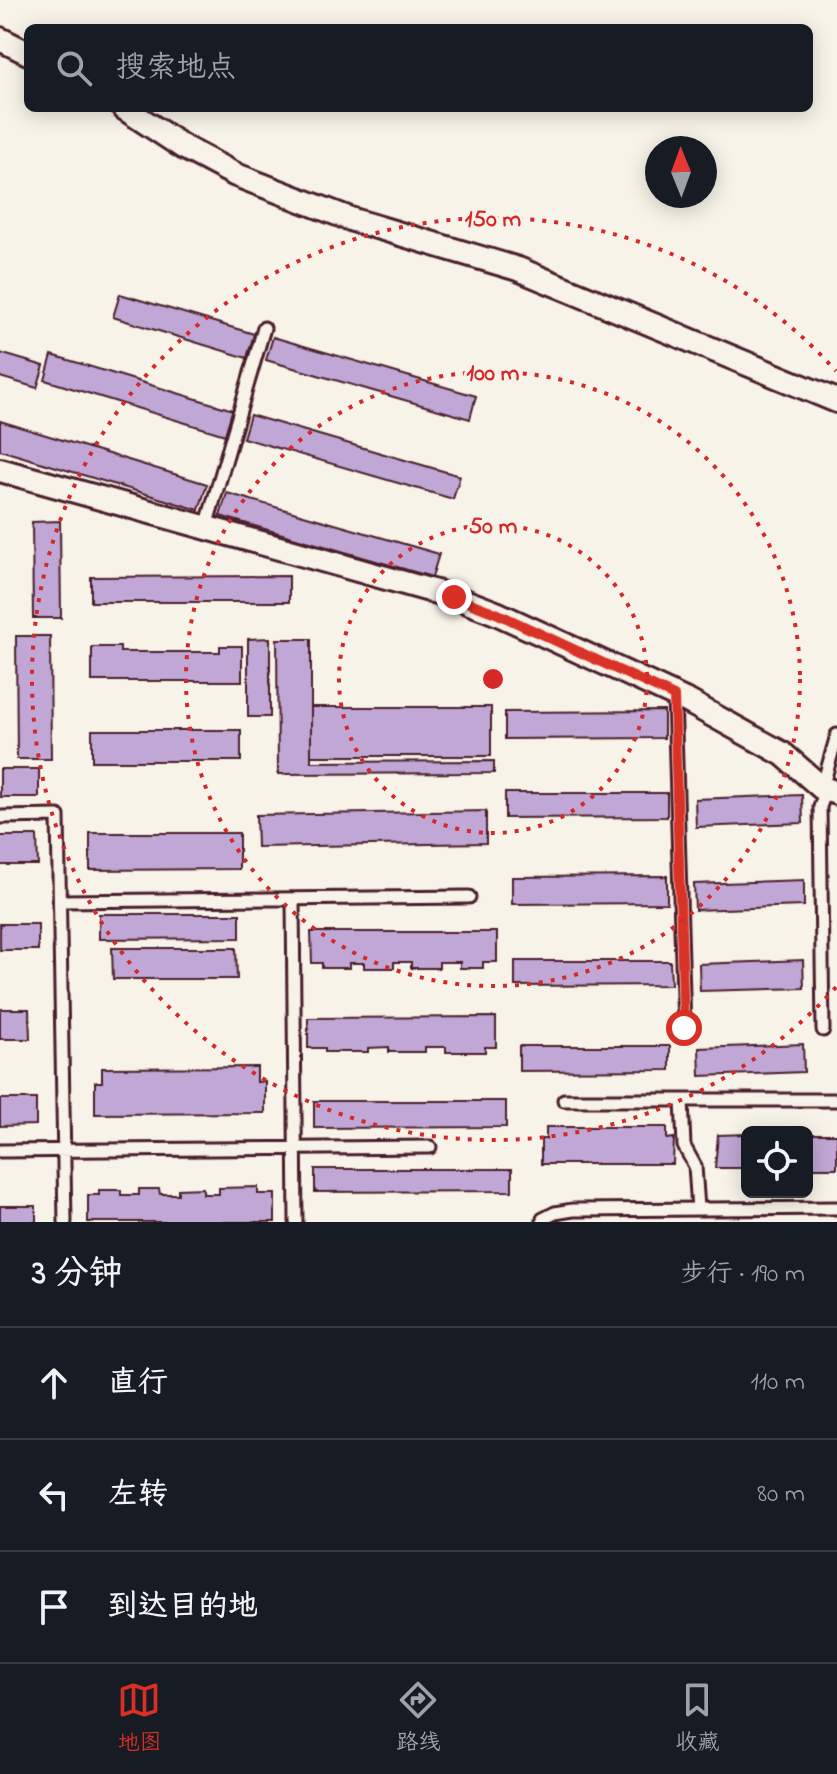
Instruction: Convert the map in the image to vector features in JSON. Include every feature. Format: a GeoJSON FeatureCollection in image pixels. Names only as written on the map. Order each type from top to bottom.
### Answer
{"type":"FeatureCollection","features":[{"type":"Feature","properties":{"kind":"street"},"geometry":{"type":"LineString","coordinates":[[0,39],[24,51]]}},
{"type":"Feature","properties":{"kind":"street"},"geometry":{"type":"LineString","coordinates":[[130,112],[183,147],[236,175],[353,220],[518,269],[837,401]]}},
{"type":"Feature","properties":{"kind":"street"},"geometry":{"type":"LineString","coordinates":[[0,470],[454,597],[496,613],[674,696],[783,754],[828,790]]}},
{"type":"Feature","properties":{"kind":"lane"},"geometry":{"type":"LineString","coordinates":[[206,527],[264,328]]}},
{"type":"Feature","properties":{"kind":"lane"},"geometry":{"type":"LineString","coordinates":[[674,696],[684,1028]]}},
{"type":"Feature","properties":{"kind":"lane"},"geometry":{"type":"LineString","coordinates":[[823,1030],[820,807],[828,790],[837,735]]}},
{"type":"Feature","properties":{"kind":"lane"},"geometry":{"type":"LineString","coordinates":[[0,817],[58,816],[65,1222]]}},
{"type":"Feature","properties":{"kind":"lane"},"geometry":{"type":"LineString","coordinates":[[60,901],[469,897]]}},
{"type":"Feature","properties":{"kind":"lane"},"geometry":{"type":"LineString","coordinates":[[293,899],[296,1222]]}},
{"type":"Feature","properties":{"kind":"lane"},"geometry":{"type":"LineString","coordinates":[[564,1100],[837,1100]]}},
{"type":"Feature","properties":{"kind":"lane"},"geometry":{"type":"LineString","coordinates":[[682,1100],[684,1146],[695,1166],[698,1209]]}},
{"type":"Feature","properties":{"kind":"lane"},"geometry":{"type":"LineString","coordinates":[[0,1151],[430,1147]]}},
{"type":"Feature","properties":{"kind":"lane"},"geometry":{"type":"LineString","coordinates":[[543,1222],[555,1213],[573,1210],[837,1208]]}},
{"type":"Feature","properties":{"kind":"building"},"geometry":{"type":"Polygon","coordinates":[[[120,294],[254,334],[247,358],[113,317],[120,294]]]}},
{"type":"Feature","properties":{"kind":"building"},"geometry":{"type":"Polygon","coordinates":[[[273,337],[476,396],[470,419],[266,360],[273,337]]]}},
{"type":"Feature","properties":{"kind":"building"},"geometry":{"type":"Polygon","coordinates":[[[0,353],[44,366],[37,388],[0,377],[0,353]]]}},
{"type":"Feature","properties":{"kind":"building"},"geometry":{"type":"Polygon","coordinates":[[[52,355],[233,410],[225,435],[45,380],[52,355]]]}},
{"type":"Feature","properties":{"kind":"building"},"geometry":{"type":"Polygon","coordinates":[[[250,415],[460,476],[453,499],[243,438],[250,415]]]}},
{"type":"Feature","properties":{"kind":"building"},"geometry":{"type":"Polygon","coordinates":[[[0,421],[207,484],[199,510],[0,450],[0,421]]]}},
{"type":"Feature","properties":{"kind":"building"},"geometry":{"type":"Polygon","coordinates":[[[227,493],[439,554],[432,577],[220,516],[227,493]]]}},
{"type":"Feature","properties":{"kind":"building"},"geometry":{"type":"Polygon","coordinates":[[[60,521],[61,618],[33,618],[32,522],[60,521]]]}},
{"type":"Feature","properties":{"kind":"building"},"geometry":{"type":"Polygon","coordinates":[[[289,576],[289,602],[91,602],[91,577],[289,576]]]}},
{"type":"Feature","properties":{"kind":"building"},"geometry":{"type":"Polygon","coordinates":[[[16,636],[50,636],[51,759],[17,759],[16,636]]]}},
{"type":"Feature","properties":{"kind":"building"},"geometry":{"type":"Polygon","coordinates":[[[270,638],[270,717],[248,717],[248,639],[270,638]]]}},
{"type":"Feature","properties":{"kind":"building"},"geometry":{"type":"Polygon","coordinates":[[[277,639],[311,639],[311,762],[494,761],[494,773],[278,774],[277,639]]]}},
{"type":"Feature","properties":{"kind":"building"},"geometry":{"type":"Polygon","coordinates":[[[220,646],[242,646],[242,681],[92,681],[92,647],[120,647],[120,652],[220,652],[220,646]]]}},
{"type":"Feature","properties":{"kind":"building"},"geometry":{"type":"Polygon","coordinates":[[[311,707],[491,707],[491,756],[311,756],[311,707]]]}},
{"type":"Feature","properties":{"kind":"building"},"geometry":{"type":"Polygon","coordinates":[[[664,711],[664,738],[505,739],[505,712],[664,711]]]}},
{"type":"Feature","properties":{"kind":"building"},"geometry":{"type":"Polygon","coordinates":[[[92,730],[241,730],[241,761],[92,761],[92,730]]]}},
{"type":"Feature","properties":{"kind":"building"},"geometry":{"type":"Polygon","coordinates":[[[0,769],[39,769],[39,797],[0,797],[0,769]]]}},
{"type":"Feature","properties":{"kind":"building"},"geometry":{"type":"Polygon","coordinates":[[[505,793],[667,793],[667,817],[505,818],[505,793]]]}},
{"type":"Feature","properties":{"kind":"building"},"geometry":{"type":"Polygon","coordinates":[[[802,795],[803,823],[696,827],[695,799],[802,795]]]}},
{"type":"Feature","properties":{"kind":"building"},"geometry":{"type":"Polygon","coordinates":[[[486,811],[486,843],[257,847],[256,815],[486,811]]]}},
{"type":"Feature","properties":{"kind":"building"},"geometry":{"type":"Polygon","coordinates":[[[90,833],[239,833],[239,869],[90,870],[90,833]]]}},
{"type":"Feature","properties":{"kind":"building"},"geometry":{"type":"Polygon","coordinates":[[[0,836],[37,836],[38,865],[0,865],[0,836]]]}},
{"type":"Feature","properties":{"kind":"building"},"geometry":{"type":"Polygon","coordinates":[[[667,876],[667,903],[512,904],[512,877],[667,876]]]}},
{"type":"Feature","properties":{"kind":"building"},"geometry":{"type":"Polygon","coordinates":[[[804,880],[804,906],[695,910],[694,884],[804,880]]]}},
{"type":"Feature","properties":{"kind":"building"},"geometry":{"type":"Polygon","coordinates":[[[99,914],[240,914],[240,938],[99,939],[99,914]]]}},
{"type":"Feature","properties":{"kind":"building"},"geometry":{"type":"Polygon","coordinates":[[[0,924],[38,924],[38,950],[0,950],[0,924]]]}},
{"type":"Feature","properties":{"kind":"building"},"geometry":{"type":"Polygon","coordinates":[[[311,932],[497,932],[497,962],[483,962],[483,968],[460,968],[460,962],[439,962],[439,968],[411,968],[411,962],[394,962],[394,968],[364,968],[364,963],[349,963],[349,968],[322,968],[322,963],[312,963],[311,932]]]}},
{"type":"Feature","properties":{"kind":"building"},"geometry":{"type":"Polygon","coordinates":[[[112,948],[236,948],[237,979],[113,979],[112,948]]]}},
{"type":"Feature","properties":{"kind":"building"},"geometry":{"type":"Polygon","coordinates":[[[803,960],[804,988],[700,991],[699,964],[803,960]]]}},
{"type":"Feature","properties":{"kind":"building"},"geometry":{"type":"Polygon","coordinates":[[[515,961],[670,961],[671,985],[515,986],[515,961]]]}},
{"type":"Feature","properties":{"kind":"building"},"geometry":{"type":"Polygon","coordinates":[[[0,1009],[29,1009],[30,1039],[0,1039],[0,1009]]]}},
{"type":"Feature","properties":{"kind":"building"},"geometry":{"type":"Polygon","coordinates":[[[496,1017],[496,1047],[485,1047],[485,1052],[446,1052],[446,1047],[425,1047],[425,1052],[389,1052],[389,1047],[368,1048],[368,1052],[325,1052],[325,1048],[308,1048],[308,1018],[496,1017]]]}},
{"type":"Feature","properties":{"kind":"building"},"geometry":{"type":"Polygon","coordinates":[[[803,1044],[804,1072],[700,1076],[699,1048],[803,1044]]]}},
{"type":"Feature","properties":{"kind":"building"},"geometry":{"type":"Polygon","coordinates":[[[519,1046],[670,1046],[670,1070],[519,1071],[519,1046]]]}},
{"type":"Feature","properties":{"kind":"building"},"geometry":{"type":"Polygon","coordinates":[[[257,1067],[257,1082],[265,1081],[265,1113],[95,1114],[95,1082],[102,1082],[102,1068],[257,1067]]]}},
{"type":"Feature","properties":{"kind":"building"},"geometry":{"type":"Polygon","coordinates":[[[0,1099],[36,1099],[36,1125],[0,1126],[0,1099]]]}},
{"type":"Feature","properties":{"kind":"building"},"geometry":{"type":"Polygon","coordinates":[[[314,1101],[506,1101],[506,1127],[314,1128],[314,1101]]]}},
{"type":"Feature","properties":{"kind":"building"},"geometry":{"type":"Polygon","coordinates":[[[546,1127],[667,1127],[667,1139],[674,1138],[673,1164],[541,1164],[541,1139],[546,1139],[546,1127]]]}},
{"type":"Feature","properties":{"kind":"building"},"geometry":{"type":"Polygon","coordinates":[[[741,1134],[741,1168],[715,1168],[718,1135],[741,1134]]]}},
{"type":"Feature","properties":{"kind":"building"},"geometry":{"type":"Polygon","coordinates":[[[813,1134],[837,1134],[837,1168],[813,1168],[813,1134]]]}},
{"type":"Feature","properties":{"kind":"building"},"geometry":{"type":"Polygon","coordinates":[[[315,1169],[512,1169],[512,1191],[315,1192],[315,1169]]]}},
{"type":"Feature","properties":{"kind":"building"},"geometry":{"type":"Polygon","coordinates":[[[258,1187],[258,1194],[275,1194],[275,1222],[88,1222],[88,1195],[99,1195],[99,1190],[121,1190],[121,1195],[139,1195],[139,1189],[159,1189],[160,1194],[178,1194],[178,1189],[203,1188],[203,1194],[219,1194],[219,1188],[258,1187]]]}},
{"type":"Feature","properties":{"kind":"building"},"geometry":{"type":"Polygon","coordinates":[[[0,1206],[36,1206],[36,1222],[0,1222],[0,1206]]]}},
{"type":"Feature","properties":{"kind":"route"},"geometry":{"type":"LineString","coordinates":[[454,597],[496,613],[674,696],[684,1028]]}}]}
